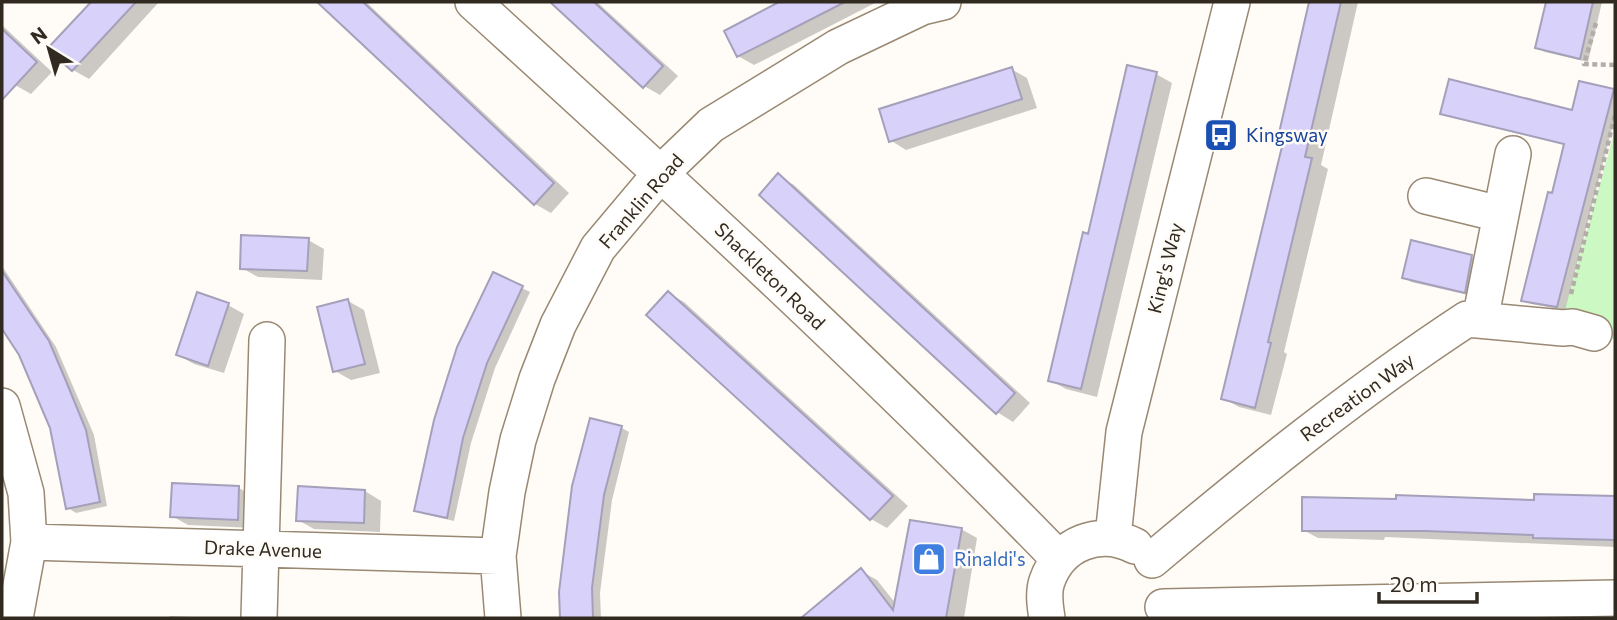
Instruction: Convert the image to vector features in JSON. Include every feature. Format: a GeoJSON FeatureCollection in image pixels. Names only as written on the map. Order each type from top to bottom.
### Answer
{"type":"FeatureCollection","features":[{"type":"Feature","properties":{"kind":"street","name":"Shackleton Road"},"geometry":{"type":"LineString","coordinates":[[472,2],[720,227],[981,479],[1059,559]]}},
{"type":"Feature","properties":{"kind":"street","name":"King's Way"},"geometry":{"type":"LineString","coordinates":[[1113,537],[1124,432],[1232,2]]}},
{"type":"Feature","properties":{"kind":"street","name":"Franklin Road"},"geometry":{"type":"LineString","coordinates":[[503,618],[498,556],[506,492],[518,440],[558,325],[598,248],[661,173],[711,125],[838,47],[929,3]]}},
{"type":"Feature","properties":{"kind":"street"},"geometry":{"type":"LineString","coordinates":[[1480,320],[1513,154]]}},
{"type":"Feature","properties":{"kind":"street"},"geometry":{"type":"LineString","coordinates":[[1426,196],[1500,214]]}},
{"type":"Feature","properties":{"kind":"street","name":"Recreation Way"},"geometry":{"type":"LineString","coordinates":[[1152,560],[1241,484],[1344,404],[1467,319],[1578,331]]}},
{"type":"Feature","properties":{"kind":"street"},"geometry":{"type":"LineString","coordinates":[[259,618],[267,340]]}},
{"type":"Feature","properties":{"kind":"street"},"geometry":{"type":"LineString","coordinates":[[2,406],[26,493],[29,542],[15,618]]}},
{"type":"Feature","properties":{"kind":"street"},"geometry":{"type":"LineString","coordinates":[[1047,618],[1047,582],[1059,559],[1074,545],[1087,540],[1113,537],[1133,544],[1152,560],[1162,579],[1161,613],[1615,597]]}},
{"type":"Feature","properties":{"kind":"street","name":"Drake Avenue"},"geometry":{"type":"LineString","coordinates":[[29,542],[498,556]]}},
{"type":"Feature","properties":{"kind":"path"},"geometry":{"type":"LineString","coordinates":[[1595,23],[1584,64],[1615,65]]}},
{"type":"Feature","properties":{"kind":"path"},"geometry":{"type":"LineString","coordinates":[[1578,331],[1615,114]]}},
{"type":"Feature","properties":{"kind":"green space"},"geometry":{"type":"Polygon","coordinates":[[[1615,130],[1615,340],[1563,315],[1615,130]]]}},
{"type":"Feature","properties":{"kind":"building"},"geometry":{"type":"Polygon","coordinates":[[[91,2],[136,2],[72,71],[47,49],[91,2]]]}},
{"type":"Feature","properties":{"kind":"building"},"geometry":{"type":"Polygon","coordinates":[[[317,2],[363,2],[554,183],[534,205],[317,2]]]}},
{"type":"Feature","properties":{"kind":"building"},"geometry":{"type":"Polygon","coordinates":[[[550,2],[594,2],[663,66],[643,88],[550,2]]]}},
{"type":"Feature","properties":{"kind":"building"},"geometry":{"type":"Polygon","coordinates":[[[779,2],[845,2],[737,57],[724,31],[779,2]]]}},
{"type":"Feature","properties":{"kind":"building"},"geometry":{"type":"Polygon","coordinates":[[[1309,2],[1341,2],[1305,157],[1312,158],[1255,408],[1221,399],[1285,134],[1279,133],[1309,2]]]}},
{"type":"Feature","properties":{"kind":"building"},"geometry":{"type":"Polygon","coordinates":[[[1546,2],[1593,2],[1580,59],[1535,48],[1546,2]]]}},
{"type":"Feature","properties":{"kind":"building"},"geometry":{"type":"Polygon","coordinates":[[[2,29],[37,62],[2,100],[2,29]]]}},
{"type":"Feature","properties":{"kind":"building"},"geometry":{"type":"Polygon","coordinates":[[[1127,65],[1157,72],[1081,389],[1048,381],[1083,232],[1088,234],[1127,65]]]}},
{"type":"Feature","properties":{"kind":"building"},"geometry":{"type":"Polygon","coordinates":[[[1012,67],[1022,99],[889,142],[879,109],[1012,67]]]}},
{"type":"Feature","properties":{"kind":"building"},"geometry":{"type":"Polygon","coordinates":[[[1449,79],[1572,110],[1579,81],[1614,89],[1557,307],[1521,301],[1548,192],[1552,193],[1564,144],[1440,114],[1449,79]]]}},
{"type":"Feature","properties":{"kind":"building"},"geometry":{"type":"Polygon","coordinates":[[[778,173],[1015,393],[996,414],[759,195],[778,173]]]}},
{"type":"Feature","properties":{"kind":"building"},"geometry":{"type":"Polygon","coordinates":[[[241,235],[309,238],[307,271],[240,269],[241,235]]]}},
{"type":"Feature","properties":{"kind":"building"},"geometry":{"type":"Polygon","coordinates":[[[1411,240],[1472,255],[1465,293],[1402,278],[1411,240]]]}},
{"type":"Feature","properties":{"kind":"building"},"geometry":{"type":"Polygon","coordinates":[[[2,271],[49,341],[66,381],[86,430],[100,502],[66,509],[50,428],[19,355],[2,329],[2,271]]]}},
{"type":"Feature","properties":{"kind":"building"},"geometry":{"type":"Polygon","coordinates":[[[493,272],[523,286],[487,363],[463,438],[447,518],[414,511],[434,420],[457,347],[493,272]]]}},
{"type":"Feature","properties":{"kind":"building"},"geometry":{"type":"Polygon","coordinates":[[[668,291],[893,496],[870,520],[646,315],[668,291]]]}},
{"type":"Feature","properties":{"kind":"building"},"geometry":{"type":"Polygon","coordinates":[[[197,292],[229,303],[208,366],[176,355],[197,292]]]}},
{"type":"Feature","properties":{"kind":"building"},"geometry":{"type":"Polygon","coordinates":[[[348,299],[365,364],[333,372],[317,307],[348,299]]]}},
{"type":"Feature","properties":{"kind":"building"},"geometry":{"type":"Polygon","coordinates":[[[590,418],[622,426],[604,495],[592,588],[593,618],[560,618],[559,592],[572,486],[590,418]]]}},
{"type":"Feature","properties":{"kind":"building"},"geometry":{"type":"Polygon","coordinates":[[[172,483],[239,486],[238,520],[170,517],[172,483]]]}},
{"type":"Feature","properties":{"kind":"building"},"geometry":{"type":"Polygon","coordinates":[[[298,486],[365,490],[364,523],[296,521],[298,486]]]}},
{"type":"Feature","properties":{"kind":"building"},"geometry":{"type":"Polygon","coordinates":[[[1534,494],[1615,496],[1615,540],[1425,531],[1302,531],[1302,497],[1396,499],[1396,495],[1534,500],[1534,494]]]}},
{"type":"Feature","properties":{"kind":"building"},"geometry":{"type":"Polygon","coordinates":[[[910,520],[962,528],[946,618],[801,618],[861,568],[893,610],[910,520]]]}},
{"type":"Feature","properties":{"kind":"place","name":"Kingsway"},"geometry":{"type":"Point","coordinates":[1221,135]}},
{"type":"Feature","properties":{"kind":"place","name":"Rinaldi's"},"geometry":{"type":"Point","coordinates":[929,559]}}]}
